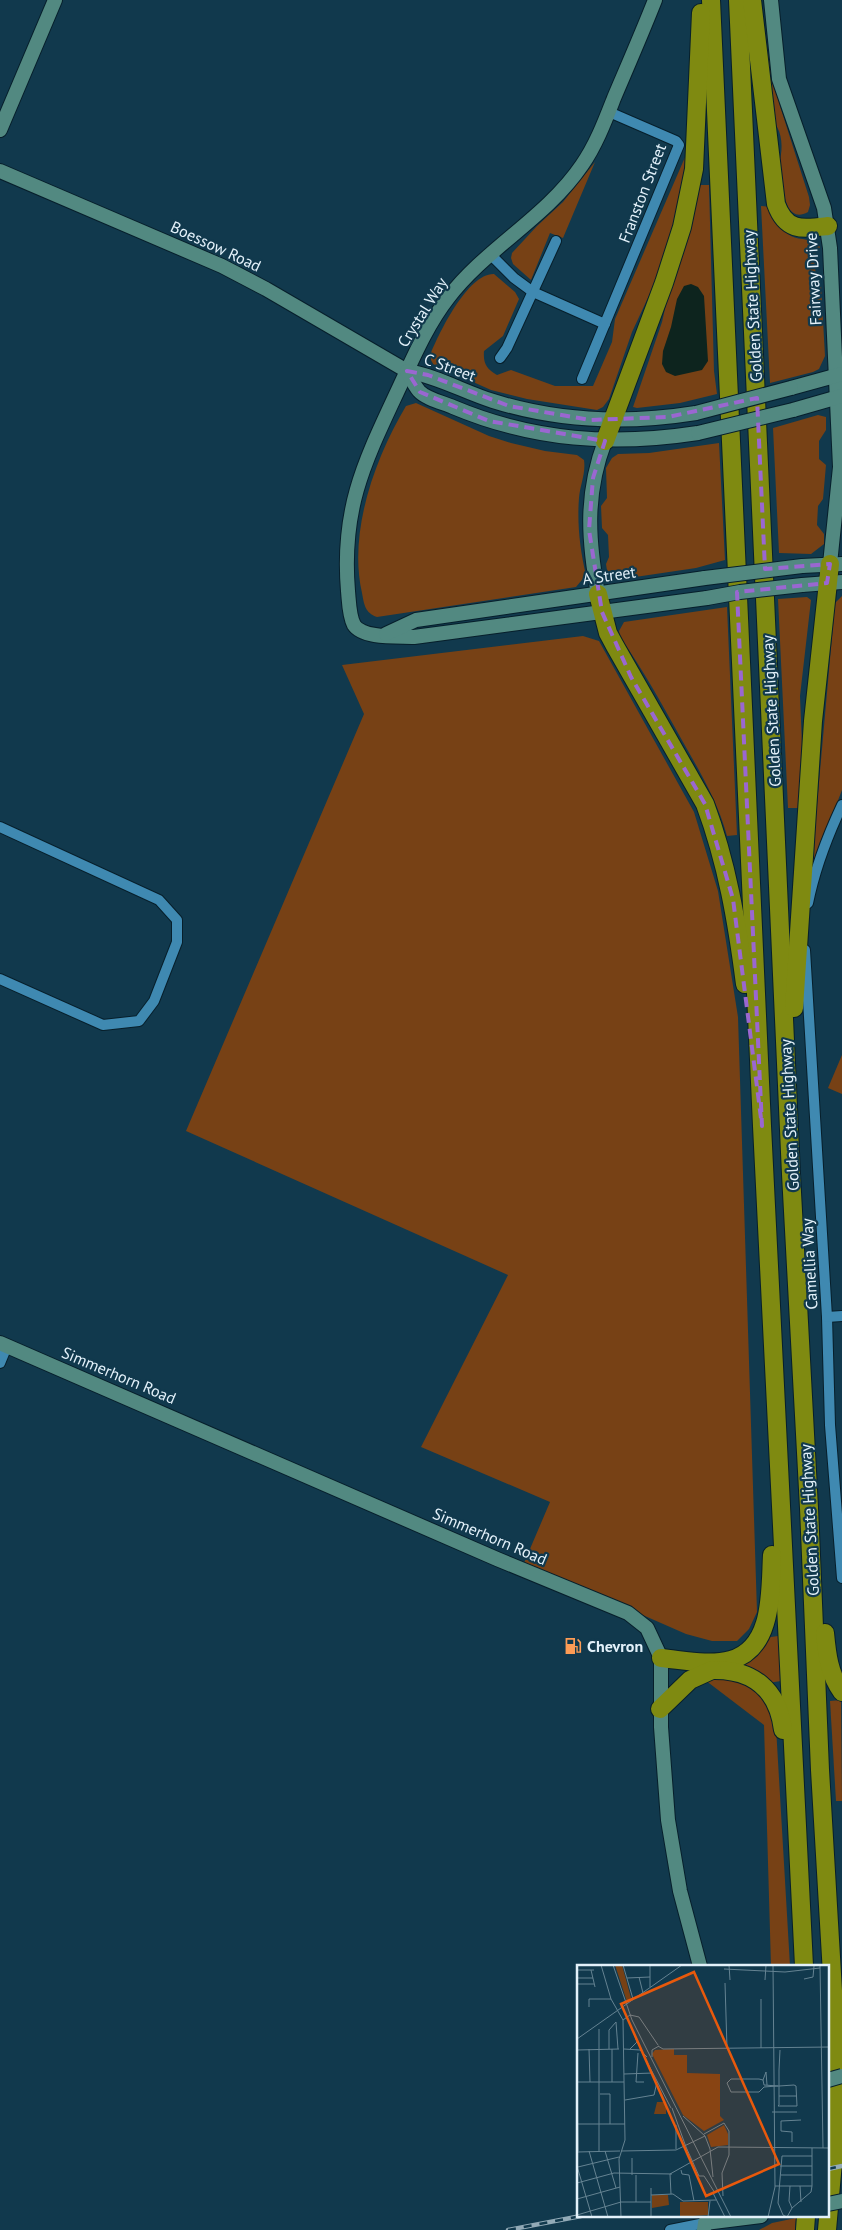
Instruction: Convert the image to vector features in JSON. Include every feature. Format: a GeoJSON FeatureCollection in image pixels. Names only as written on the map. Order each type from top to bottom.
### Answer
{"type":"FeatureCollection","features":[{"type":"Feature","properties":{"kind":"highway"},"geometry":{"type":"LineString","coordinates":[[605,441],[664,283],[682,227],[694,169],[702,0]]}},
{"type":"Feature","properties":{"kind":"highway","name":"Golden State Highway"},"geometry":{"type":"LineString","coordinates":[[711,0],[794,1808],[804,1965]]}},
{"type":"Feature","properties":{"kind":"highway","name":"Golden State Highway"},"geometry":{"type":"LineString","coordinates":[[738,0],[788,1098],[820,1761],[836,2042],[836,2128],[830,2204]]}},
{"type":"Feature","properties":{"kind":"highway"},"geometry":{"type":"LineString","coordinates":[[752,0],[776,204],[786,222],[795,226],[806,228],[828,226]]}},
{"type":"Feature","properties":{"kind":"highway"},"geometry":{"type":"LineString","coordinates":[[788,1098],[812,721],[835,583],[836,564]]}},
{"type":"Feature","properties":{"kind":"highway"},"geometry":{"type":"LineString","coordinates":[[598,594],[602,612],[615,646],[705,804],[716,832],[724,861],[738,933],[762,1126]]}},
{"type":"Feature","properties":{"kind":"highway"},"geometry":{"type":"LineString","coordinates":[[661,1664],[732,1660],[741,1655],[761,1634],[766,1624],[770,1603],[778,1460]]}},
{"type":"Feature","properties":{"kind":"highway"},"geometry":{"type":"LineString","coordinates":[[809,1508],[829,1663],[834,1678],[842,1692]]}},
{"type":"Feature","properties":{"kind":"highway"},"geometry":{"type":"LineString","coordinates":[[661,1664],[738,1672],[760,1683],[774,1700],[782,1727],[794,1808]]}},
{"type":"Feature","properties":{"kind":"highway"},"geometry":{"type":"LineString","coordinates":[[660,1709],[690,1680],[712,1670]]}},
{"type":"Feature","properties":{"kind":"highway"},"geometry":{"type":"LineString","coordinates":[[836,2042],[842,1956]]}},
{"type":"Feature","properties":{"kind":"street"},"geometry":{"type":"LineString","coordinates":[[0,130],[56,0]]}},
{"type":"Feature","properties":{"kind":"street","name":"Crystal Way"},"geometry":{"type":"LineString","coordinates":[[383,635],[372,635],[362,632],[354,626],[351,615],[346,566],[351,506],[367,457],[407,371],[427,332],[447,300],[466,277],[551,200],[581,168],[590,154],[656,0]]}},
{"type":"Feature","properties":{"kind":"street","name":"Fairway Drive"},"geometry":{"type":"LineString","coordinates":[[771,0],[780,79],[824,208],[828,226],[840,396],[840,467],[836,564]]}},
{"type":"Feature","properties":{"kind":"street","name":"Franston Street"},"geometry":{"type":"LineString","coordinates":[[582,379],[679,145],[676,141],[609,112]]}},
{"type":"Feature","properties":{"kind":"street","name":"Boessow Road"},"geometry":{"type":"LineString","coordinates":[[0,171],[222,266],[266,289],[407,371]]}},
{"type":"Feature","properties":{"kind":"street"},"geometry":{"type":"LineString","coordinates":[[500,358],[508,348],[556,241]]}},
{"type":"Feature","properties":{"kind":"street"},"geometry":{"type":"LineString","coordinates":[[491,255],[514,278],[533,292],[605,324]]}},
{"type":"Feature","properties":{"kind":"street","name":"C Street"},"geometry":{"type":"LineString","coordinates":[[407,371],[428,375],[478,396],[532,412],[612,421],[668,418],[696,413],[839,375]]}},
{"type":"Feature","properties":{"kind":"street","name":"C Street"},"geometry":{"type":"LineString","coordinates":[[407,371],[420,392],[489,421],[544,434],[605,441],[666,438],[698,433],[793,410],[840,396]]}},
{"type":"Feature","properties":{"kind":"street"},"geometry":{"type":"LineString","coordinates":[[598,594],[591,554],[590,504],[593,478],[605,441]]}},
{"type":"Feature","properties":{"kind":"street","name":"A Street"},"geometry":{"type":"LineString","coordinates":[[383,635],[416,620],[705,578],[802,566],[836,564]]}},
{"type":"Feature","properties":{"kind":"street"},"geometry":{"type":"LineString","coordinates":[[383,635],[414,637],[740,592],[835,583]]}},
{"type":"Feature","properties":{"kind":"street","name":"Camellia Way"},"geometry":{"type":"LineString","coordinates":[[842,805],[816,869],[807,909],[805,932],[827,1317],[830,1425],[842,1578]]}},
{"type":"Feature","properties":{"kind":"street"},"geometry":{"type":"LineString","coordinates":[[0,827],[159,900],[176,920],[177,942],[154,1002],[139,1021],[104,1026],[0,979]]}},
{"type":"Feature","properties":{"kind":"street"},"geometry":{"type":"LineString","coordinates":[[827,1317],[842,1316]]}},
{"type":"Feature","properties":{"kind":"street"},"geometry":{"type":"LineString","coordinates":[[0,1362],[3,1345]]}},
{"type":"Feature","properties":{"kind":"street","name":"Simmerhorn Road"},"geometry":{"type":"LineString","coordinates":[[3,1345],[497,1559],[628,1613],[647,1628],[654,1639],[661,1664],[660,1709],[664,1783],[673,1857],[700,1965]]}},
{"type":"Feature","properties":{"kind":"street"},"geometry":{"type":"LineString","coordinates":[[830,1425],[842,1426]]}},
{"type":"Feature","properties":{"kind":"street"},"geometry":{"type":"LineString","coordinates":[[670,2230],[705,2227],[751,2218]]}},
{"type":"Feature","properties":{"kind":"highlighted area"},"geometry":{"type":"Polygon","coordinates":[[[407,371],[428,375],[509,406],[590,420],[668,417],[757,398],[765,569],[830,564],[827,583],[737,592],[762,1126],[733,899],[705,804],[631,677],[602,612],[589,530],[593,478],[605,441],[489,421],[420,392],[407,371]]]}},
{"type":"Feature","properties":{"kind":"shaded area"},"geometry":{"type":"Polygon","coordinates":[[[768,53],[780,106],[809,197],[810,205],[808,212],[799,215],[788,206],[783,187],[780,159],[781,141],[775,124],[768,53]]]}},
{"type":"Feature","properties":{"kind":"shaded area"},"geometry":{"type":"Polygon","coordinates":[[[689,148],[682,198],[659,274],[632,332],[609,399],[603,407],[597,410],[527,399],[491,390],[433,364],[431,353],[456,306],[474,283],[484,276],[494,274],[515,292],[519,299],[503,336],[484,351],[484,359],[488,368],[497,375],[511,370],[555,386],[593,386],[612,342],[615,319],[689,148]]]}},
{"type":"Feature","properties":{"kind":"shaded area"},"geometry":{"type":"Polygon","coordinates":[[[595,162],[563,238],[550,233],[531,280],[513,264],[512,253],[563,202],[595,162]]]}},
{"type":"Feature","properties":{"kind":"shaded area"},"geometry":{"type":"Polygon","coordinates":[[[698,185],[709,185],[714,371],[717,394],[680,403],[633,407],[662,322],[698,185]]]}},
{"type":"Feature","properties":{"kind":"shaded area"},"geometry":{"type":"Polygon","coordinates":[[[761,206],[770,207],[778,223],[791,236],[810,240],[820,247],[814,257],[816,277],[821,285],[825,356],[819,369],[813,372],[770,383],[761,206]]]}},
{"type":"Feature","properties":{"kind":"shaded area"},"geometry":{"type":"Polygon","coordinates":[[[691,284],[698,287],[704,296],[708,361],[702,370],[675,376],[666,372],[662,364],[663,351],[677,299],[684,286],[691,284]]]}},
{"type":"Feature","properties":{"kind":"shaded area"},"geometry":{"type":"Polygon","coordinates":[[[416,403],[489,436],[545,451],[577,455],[584,460],[578,517],[586,575],[576,587],[377,617],[368,611],[364,601],[359,570],[359,545],[367,496],[384,449],[395,426],[406,406],[416,403]]]}},
{"type":"Feature","properties":{"kind":"shaded area"},"geometry":{"type":"Polygon","coordinates":[[[818,415],[826,417],[826,430],[819,441],[819,459],[826,465],[823,499],[818,506],[817,525],[824,534],[824,544],[811,554],[779,553],[773,428],[818,415]]]}},
{"type":"Feature","properties":{"kind":"shaded area"},"geometry":{"type":"Polygon","coordinates":[[[719,443],[725,560],[696,568],[615,580],[608,577],[606,564],[609,557],[608,535],[602,528],[601,506],[607,498],[606,468],[612,458],[618,454],[649,453],[719,443]]]}},
{"type":"Feature","properties":{"kind":"shaded area"},"geometry":{"type":"Polygon","coordinates":[[[842,596],[842,790],[821,844],[810,883],[835,603],[842,596]]]}},
{"type":"Feature","properties":{"kind":"shaded area"},"geometry":{"type":"Polygon","coordinates":[[[807,597],[811,600],[800,696],[802,745],[799,808],[788,808],[778,599],[807,597]]]}},
{"type":"Feature","properties":{"kind":"shaded area"},"geometry":{"type":"Polygon","coordinates":[[[727,607],[737,835],[727,836],[714,799],[702,776],[653,689],[620,637],[619,631],[624,622],[727,607]]]}},
{"type":"Feature","properties":{"kind":"shaded area"},"geometry":{"type":"Polygon","coordinates":[[[583,636],[599,641],[694,812],[718,891],[738,1017],[757,1612],[749,1629],[737,1641],[712,1641],[686,1634],[524,1563],[550,1502],[421,1447],[508,1275],[186,1131],[364,714],[342,665],[583,636]]]}},
{"type":"Feature","properties":{"kind":"shaded area"},"geometry":{"type":"Polygon","coordinates":[[[842,1055],[842,1094],[828,1088],[842,1055]]]}},
{"type":"Feature","properties":{"kind":"shaded area"},"geometry":{"type":"Polygon","coordinates":[[[778,1636],[781,1681],[768,1683],[735,1666],[764,1638],[778,1636]]]}},
{"type":"Feature","properties":{"kind":"shaded area"},"geometry":{"type":"Polygon","coordinates":[[[720,1675],[734,1678],[764,1697],[776,1727],[790,1965],[771,1965],[764,1725],[705,1680],[720,1675]]]}},
{"type":"Feature","properties":{"kind":"shaded area"},"geometry":{"type":"Polygon","coordinates":[[[841,1700],[842,1801],[836,1801],[830,1701],[841,1700]]]}},
{"type":"Feature","properties":{"kind":"shaded area"},"geometry":{"type":"Polygon","coordinates":[[[796,2218],[795,2230],[759,2230],[772,2223],[796,2218]]]}},
{"type":"Feature","properties":{"kind":"railway"},"geometry":{"type":"LineString","coordinates":[[830,2169],[842,2166]]}},
{"type":"Feature","properties":{"kind":"railway"},"geometry":{"type":"LineString","coordinates":[[508,2230],[577,2217]]}},
{"type":"Feature","properties":{"kind":"place","name":"Chevron"},"geometry":{"type":"Point","coordinates":[573,1646]}}]}
